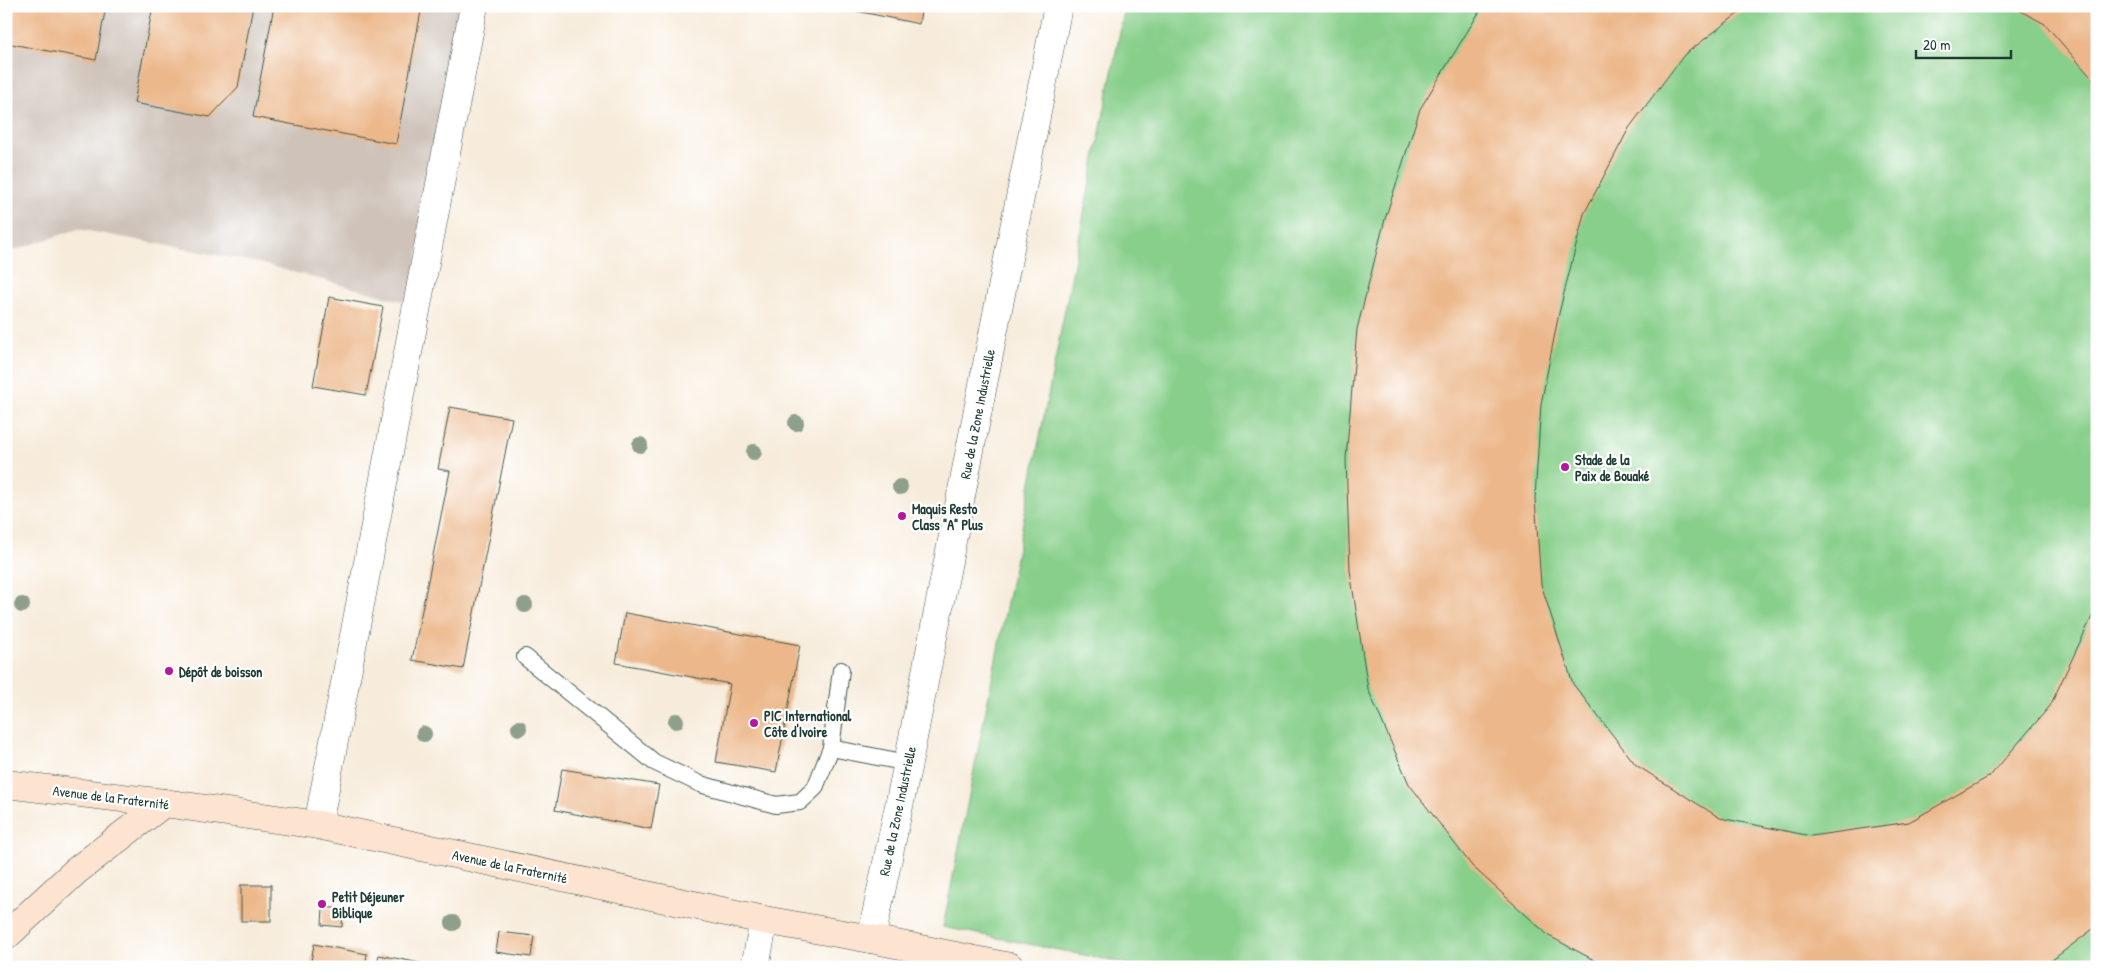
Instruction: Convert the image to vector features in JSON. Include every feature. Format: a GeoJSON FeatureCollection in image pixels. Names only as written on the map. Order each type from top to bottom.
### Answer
{"type":"FeatureCollection","features":[{"type":"Feature","properties":{"kind":"street"},"geometry":{"type":"LineString","coordinates":[[318,824],[474,6]]}},
{"type":"Feature","properties":{"kind":"street","name":"Rue de la Zone Industrielle"},"geometry":{"type":"LineString","coordinates":[[870,938],[908,763],[1058,6]]}},
{"type":"Feature","properties":{"kind":"street","name":"Avenue de la Fraternité"},"geometry":{"type":"LineString","coordinates":[[6,784],[164,802],[318,824],[764,920],[870,938],[1010,967]]}},
{"type":"Feature","properties":{"kind":"street"},"geometry":{"type":"LineString","coordinates":[[6,936],[76,870],[164,802]]}},
{"type":"Feature","properties":{"kind":"street"},"geometry":{"type":"LineString","coordinates":[[755,967],[764,920]]}},
{"type":"Feature","properties":{"kind":"lane"},"geometry":{"type":"LineString","coordinates":[[525,657],[654,762],[700,784],[776,805],[800,802],[815,788],[831,748],[841,670]]}},
{"type":"Feature","properties":{"kind":"lane"},"geometry":{"type":"LineString","coordinates":[[831,748],[908,763]]}},
{"type":"Feature","properties":{"kind":"shaded area"},"geometry":{"type":"Polygon","coordinates":[[[6,6],[464,6],[409,303],[259,263],[78,229],[6,253],[6,6]]]}},
{"type":"Feature","properties":{"kind":"green space","name":"Stade de la Paix de Bouaké"},"geometry":{"type":"Polygon","coordinates":[[[1125,6],[2097,6],[2097,967],[1144,967],[943,927],[1125,6]]]}},
{"type":"Feature","properties":{"kind":"building"},"geometry":{"type":"Polygon","coordinates":[[[6,6],[106,6],[96,60],[6,43],[6,6]]]}},
{"type":"Feature","properties":{"kind":"building"},"geometry":{"type":"Polygon","coordinates":[[[153,6],[253,6],[238,87],[210,117],[134,103],[153,6]]]}},
{"type":"Feature","properties":{"kind":"building"},"geometry":{"type":"Polygon","coordinates":[[[274,6],[395,6],[421,11],[396,144],[253,117],[274,6]]]}},
{"type":"Feature","properties":{"kind":"building"},"geometry":{"type":"Polygon","coordinates":[[[833,6],[922,6],[919,24],[833,6]]]}},
{"type":"Feature","properties":{"kind":"building"},"geometry":{"type":"Polygon","coordinates":[[[1483,6],[1748,6],[1684,55],[1629,128],[1584,214],[1559,313],[1541,404],[1535,498],[1541,584],[1573,684],[1636,765],[1720,818],[1811,836],[1909,822],[1990,776],[2050,706],[2097,606],[2097,926],[2043,967],[1607,967],[1549,936],[1472,866],[1409,784],[1368,689],[1350,571],[1346,459],[1357,329],[1385,219],[1420,109],[1483,6]]]}},
{"type":"Feature","properties":{"kind":"building"},"geometry":{"type":"Polygon","coordinates":[[[2011,6],[2097,6],[2097,84],[2045,24],[2011,6]]]}},
{"type":"Feature","properties":{"kind":"building"},"geometry":{"type":"Polygon","coordinates":[[[329,297],[383,307],[366,395],[313,386],[329,297]]]}},
{"type":"Feature","properties":{"kind":"building"},"geometry":{"type":"Polygon","coordinates":[[[450,407],[512,418],[463,669],[412,660],[450,471],[438,469],[450,407]]]}},
{"type":"Feature","properties":{"kind":"building","name":"PIC International Côte d'Ivoire"},"geometry":{"type":"Polygon","coordinates":[[[625,613],[800,645],[776,772],[716,762],[730,684],[616,663],[625,613]]]}},
{"type":"Feature","properties":{"kind":"building"},"geometry":{"type":"Polygon","coordinates":[[[562,769],[659,785],[651,829],[555,810],[562,769]]]}},
{"type":"Feature","properties":{"kind":"building"},"geometry":{"type":"Polygon","coordinates":[[[241,885],[271,885],[271,921],[241,921],[241,885]]]}},
{"type":"Feature","properties":{"kind":"building"},"geometry":{"type":"Polygon","coordinates":[[[323,907],[343,909],[342,927],[322,925],[323,907]]]}},
{"type":"Feature","properties":{"kind":"building"},"geometry":{"type":"Polygon","coordinates":[[[499,932],[534,936],[531,957],[496,952],[499,932]]]}},
{"type":"Feature","properties":{"kind":"building"},"geometry":{"type":"Polygon","coordinates":[[[314,944],[367,954],[365,967],[310,967],[314,944]]]}},
{"type":"Feature","properties":{"kind":"building"},"geometry":{"type":"Polygon","coordinates":[[[379,955],[436,966],[436,967],[376,967],[379,955]]]}},
{"type":"Feature","properties":{"kind":"building"},"geometry":{"type":"Polygon","coordinates":[[[184,961],[227,963],[227,967],[184,967],[184,961]]]}},
{"type":"Feature","properties":{"kind":"place","name":"Stade de la Paix de Bouaké"},"geometry":{"type":"Point","coordinates":[1565,467]}},
{"type":"Feature","properties":{"kind":"place","name":"Maquis Resto Class \"A\" Plus"},"geometry":{"type":"Point","coordinates":[902,516]}},
{"type":"Feature","properties":{"kind":"place","name":"Dépôt de boisson"},"geometry":{"type":"Point","coordinates":[169,671]}},
{"type":"Feature","properties":{"kind":"place","name":"PIC International Côte d'Ivoire"},"geometry":{"type":"Point","coordinates":[754,723]}},
{"type":"Feature","properties":{"kind":"place","name":"Petit Déjeuner Biblique"},"geometry":{"type":"Point","coordinates":[322,904]}}]}
